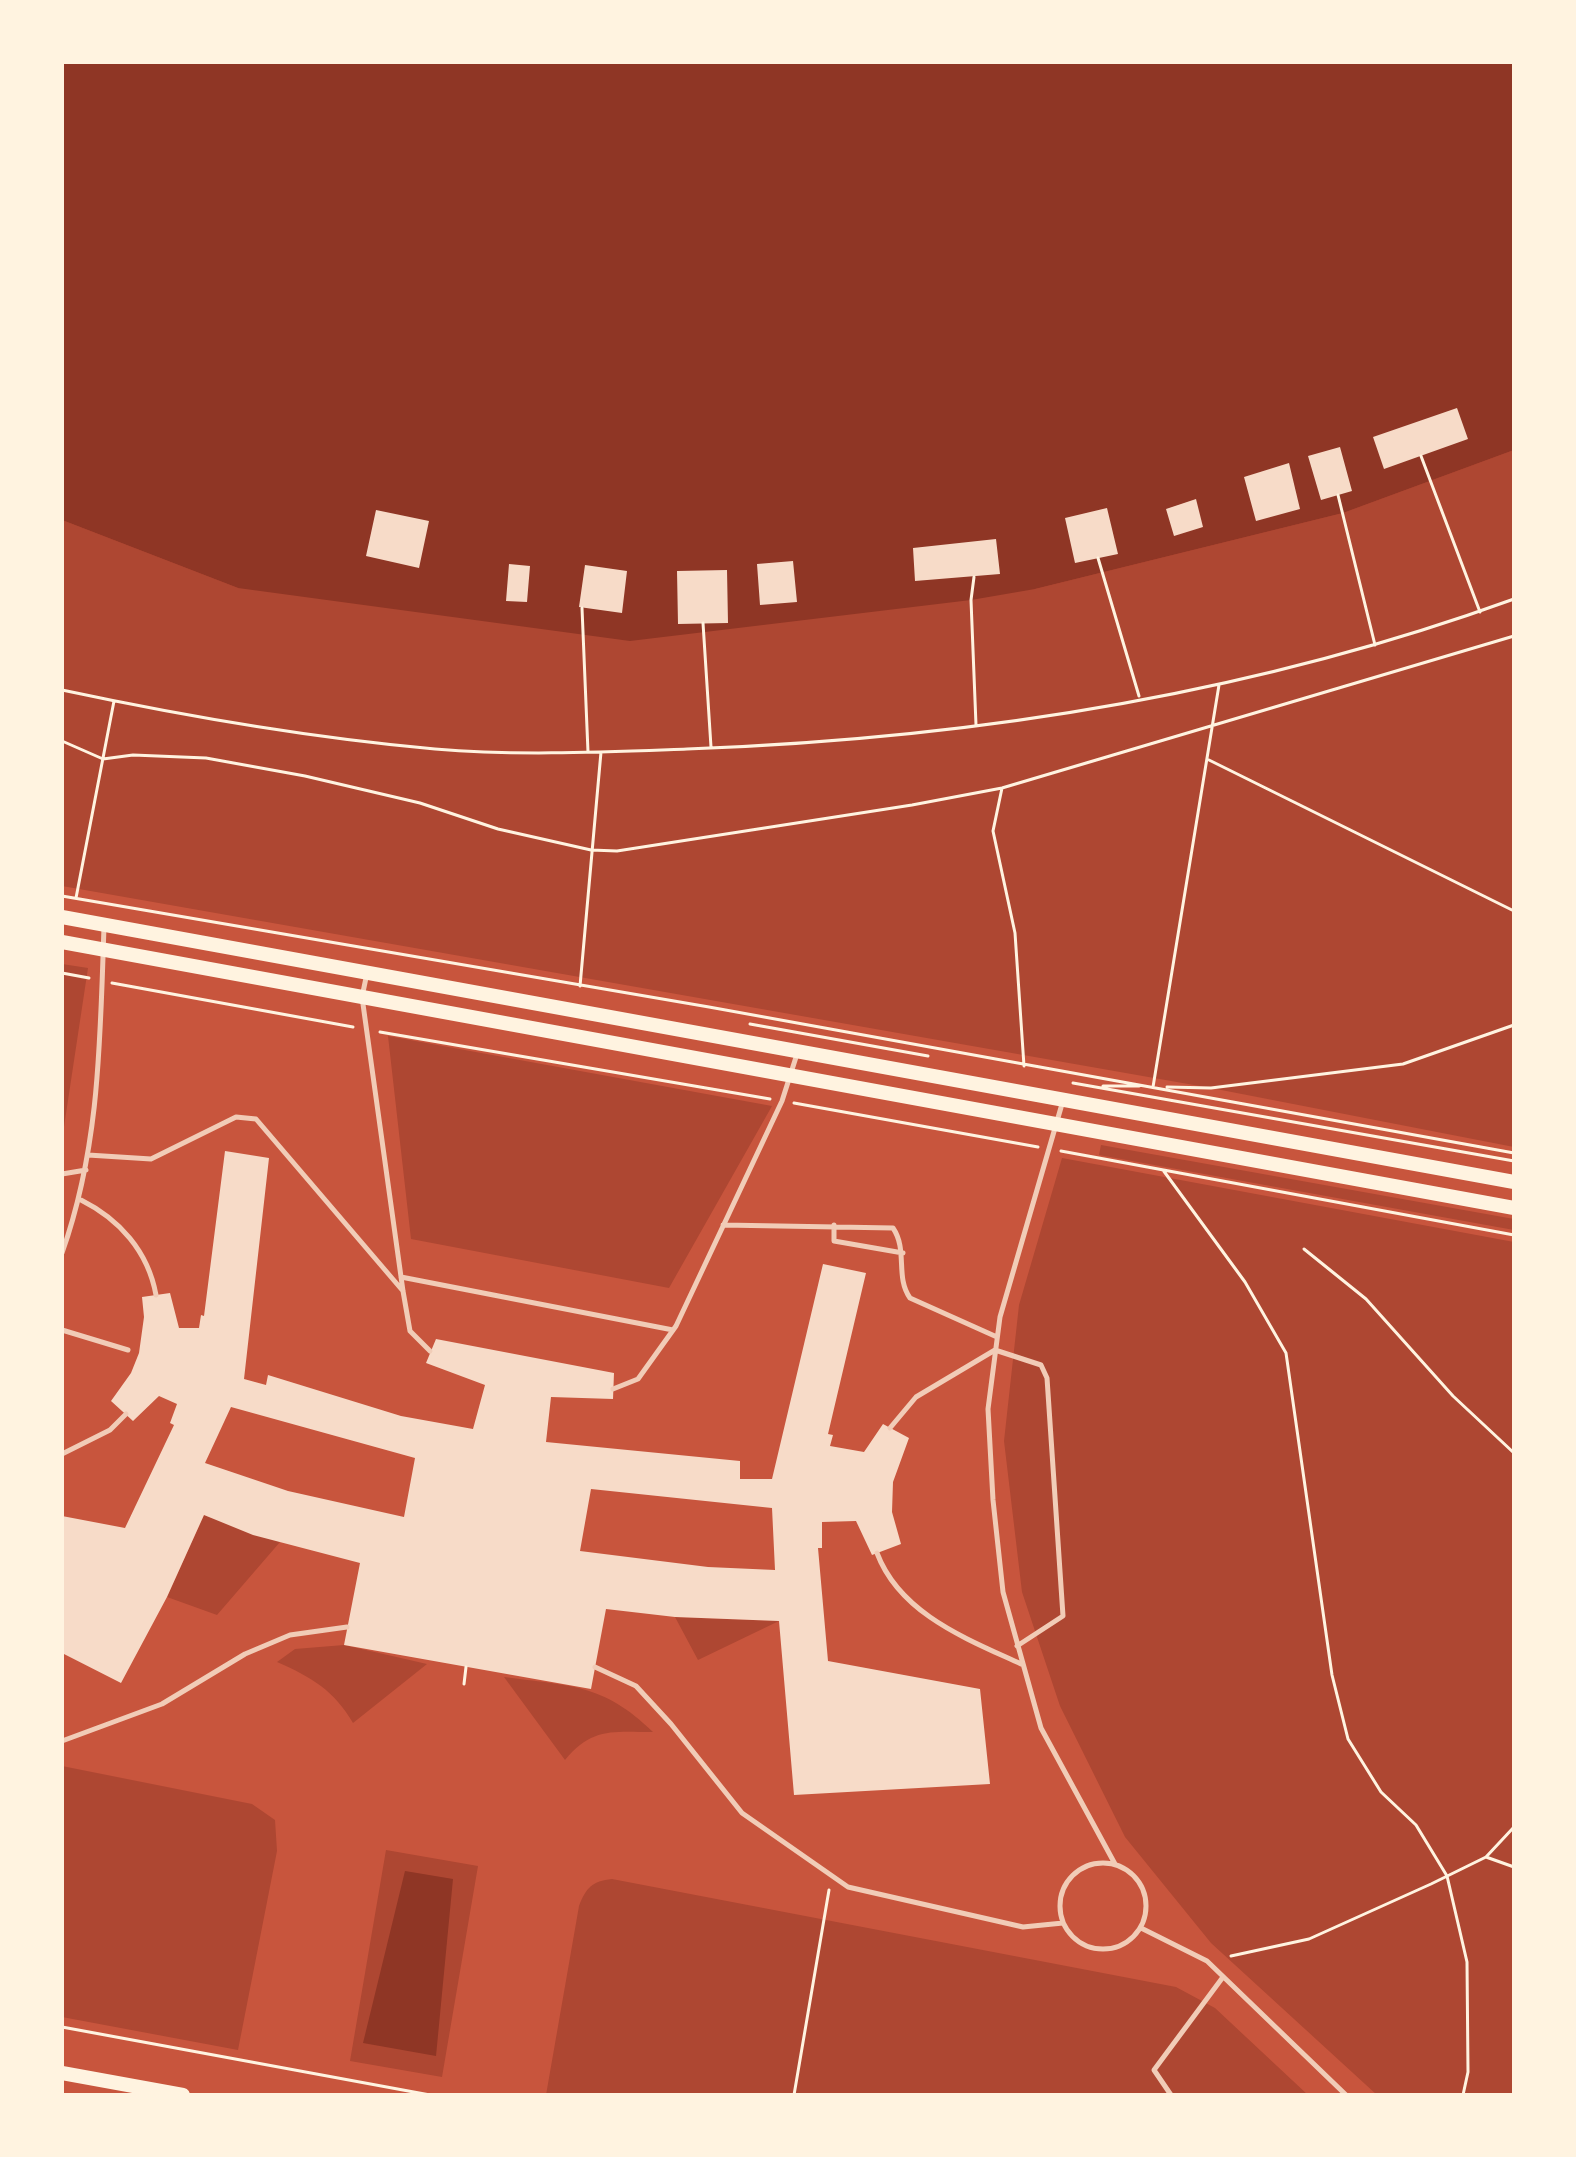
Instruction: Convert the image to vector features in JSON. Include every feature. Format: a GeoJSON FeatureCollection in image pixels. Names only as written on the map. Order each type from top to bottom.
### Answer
{"type":"FeatureCollection","features":[{"type":"Feature","properties":{"kind":"main road"},"geometry":{"type":"LineString","coordinates":[[62,917],[1514,1182]]}},
{"type":"Feature","properties":{"kind":"main road"},"geometry":{"type":"LineString","coordinates":[[62,942],[1514,1208]]}},
{"type":"Feature","properties":{"kind":"main road"},"geometry":{"type":"LineString","coordinates":[[62,2073],[183,2095]]}},
{"type":"Feature","properties":{"kind":"lane"},"geometry":{"type":"LineString","coordinates":[[62,1253],[81,1200],[102,1050],[104,924]]}},
{"type":"Feature","properties":{"kind":"lane"},"geometry":{"type":"LineString","coordinates":[[367,972],[362,997],[403,1291],[410,1331],[430,1351]]}},
{"type":"Feature","properties":{"kind":"lane"},"geometry":{"type":"LineString","coordinates":[[613,1389],[638,1379],[673,1330],[782,1101],[798,1051]]}},
{"type":"Feature","properties":{"kind":"lane"},"geometry":{"type":"LineString","coordinates":[[1064,1099],[1028,1210],[997,1337],[988,1409],[993,1500],[1003,1592],[1041,1728],[1115,1864]]}},
{"type":"Feature","properties":{"kind":"lane"},"geometry":{"type":"LineString","coordinates":[[88,1155],[151,1159],[236,1117],[256,1119],[403,1291]]}},
{"type":"Feature","properties":{"kind":"lane"},"geometry":{"type":"LineString","coordinates":[[62,1174],[86,1170]]}},
{"type":"Feature","properties":{"kind":"lane"},"geometry":{"type":"LineString","coordinates":[[81,1200],[108,1213],[129,1237],[145,1261],[156,1295]]}},
{"type":"Feature","properties":{"kind":"lane"},"geometry":{"type":"LineString","coordinates":[[723,1225],[893,1228],[902,1242],[903,1288],[910,1298],[997,1337]]}},
{"type":"Feature","properties":{"kind":"lane"},"geometry":{"type":"LineString","coordinates":[[834,1225],[834,1241],[903,1253]]}},
{"type":"Feature","properties":{"kind":"lane"},"geometry":{"type":"LineString","coordinates":[[401,1277],[673,1330]]}},
{"type":"Feature","properties":{"kind":"lane"},"geometry":{"type":"LineString","coordinates":[[62,1330],[128,1350]]}},
{"type":"Feature","properties":{"kind":"lane"},"geometry":{"type":"LineString","coordinates":[[890,1428],[916,1397],[995,1350],[1041,1365],[1047,1378],[1065,1597],[1063,1616],[1017,1646]]}},
{"type":"Feature","properties":{"kind":"lane"},"geometry":{"type":"LineString","coordinates":[[62,1454],[110,1430],[126,1414]]}},
{"type":"Feature","properties":{"kind":"lane"},"geometry":{"type":"LineString","coordinates":[[877,1553],[902,1594],[946,1629],[1021,1664]]}},
{"type":"Feature","properties":{"kind":"lane"},"geometry":{"type":"LineString","coordinates":[[62,1741],[162,1704],[245,1654],[290,1635],[347,1627]]}},
{"type":"Feature","properties":{"kind":"lane"},"geometry":{"type":"LineString","coordinates":[[595,1667],[636,1686],[742,1813],[848,1887],[1023,1927],[1063,1923]]}},
{"type":"Feature","properties":{"kind":"lane"},"geometry":{"type":"LineString","coordinates":[[1099,1862],[1115,1864],[1129,1871],[1140,1883],[1146,1897],[1140,1928],[1129,1940],[1100,1949],[1072,1936],[1063,1923],[1060,1899],[1070,1877],[1083,1867],[1099,1862]]}},
{"type":"Feature","properties":{"kind":"lane"},"geometry":{"type":"LineString","coordinates":[[1140,1928],[1207,1961],[1346,2095]]}},
{"type":"Feature","properties":{"kind":"lane"},"geometry":{"type":"LineString","coordinates":[[1171,2095],[1154,2070],[1223,1977]]}},
{"type":"Feature","properties":{"kind":"path"},"geometry":{"type":"LineString","coordinates":[[1421,456],[1480,612]]}},
{"type":"Feature","properties":{"kind":"path"},"geometry":{"type":"LineString","coordinates":[[1338,495],[1375,645]]}},
{"type":"Feature","properties":{"kind":"path"},"geometry":{"type":"LineString","coordinates":[[1098,558],[1140,698]]}},
{"type":"Feature","properties":{"kind":"path"},"geometry":{"type":"LineString","coordinates":[[974,577],[971,600],[976,725]]}},
{"type":"Feature","properties":{"kind":"path"},"geometry":{"type":"LineString","coordinates":[[62,690],[114,701],[436,749],[601,752],[772,746],[976,725],[1219,685],[1375,645],[1514,599]]}},
{"type":"Feature","properties":{"kind":"path"},"geometry":{"type":"LineString","coordinates":[[582,608],[588,752]]}},
{"type":"Feature","properties":{"kind":"path"},"geometry":{"type":"LineString","coordinates":[[703,623],[711,748]]}},
{"type":"Feature","properties":{"kind":"path"},"geometry":{"type":"LineString","coordinates":[[62,741],[103,759],[133,755],[206,758],[305,776],[591,850],[617,851],[1002,788],[1514,636]]}},
{"type":"Feature","properties":{"kind":"path"},"geometry":{"type":"LineString","coordinates":[[1153,1087],[1219,685]]}},
{"type":"Feature","properties":{"kind":"path"},"geometry":{"type":"LineString","coordinates":[[75,901],[114,701]]}},
{"type":"Feature","properties":{"kind":"path"},"geometry":{"type":"LineString","coordinates":[[580,986],[601,752]]}},
{"type":"Feature","properties":{"kind":"path"},"geometry":{"type":"LineString","coordinates":[[1207,760],[1514,911]]}},
{"type":"Feature","properties":{"kind":"path"},"geometry":{"type":"LineString","coordinates":[[1002,788],[993,831],[1015,933],[1024,1066]]}},
{"type":"Feature","properties":{"kind":"path"},"geometry":{"type":"LineString","coordinates":[[62,896],[75,901],[709,1007],[1514,1153]]}},
{"type":"Feature","properties":{"kind":"path"},"geometry":{"type":"LineString","coordinates":[[62,973],[1514,1235]]}},
{"type":"Feature","properties":{"kind":"path"},"geometry":{"type":"LineString","coordinates":[[1091,1086],[1211,1088],[1403,1064],[1514,1025]]}},
{"type":"Feature","properties":{"kind":"path"},"geometry":{"type":"LineString","coordinates":[[1162,1170],[1245,1282],[1286,1353],[1332,1675],[1348,1739],[1381,1792],[1416,1825],[1447,1876],[1467,1962],[1468,2072],[1463,2095]]}},
{"type":"Feature","properties":{"kind":"path"},"geometry":{"type":"LineString","coordinates":[[1304,1249],[1366,1299],[1453,1396],[1514,1453]]}},
{"type":"Feature","properties":{"kind":"path"},"geometry":{"type":"LineString","coordinates":[[464,1684],[466,1667]]}},
{"type":"Feature","properties":{"kind":"path"},"geometry":{"type":"LineString","coordinates":[[1231,1956],[1309,1939],[1486,1857],[1514,1827]]}},
{"type":"Feature","properties":{"kind":"path"},"geometry":{"type":"LineString","coordinates":[[1486,1857],[1514,1867]]}},
{"type":"Feature","properties":{"kind":"path"},"geometry":{"type":"LineString","coordinates":[[794,2095],[831,1875]]}},
{"type":"Feature","properties":{"kind":"path"},"geometry":{"type":"LineString","coordinates":[[62,2027],[430,2095]]}},
{"type":"Feature","properties":{"kind":"shaded area"},"geometry":{"type":"Polygon","coordinates":[[[62,62],[1514,62],[1514,450],[1343,513],[1035,589],[971,600],[630,641],[238,588],[62,520],[62,62]]]}},
{"type":"Feature","properties":{"kind":"shaded area"},"geometry":{"type":"Polygon","coordinates":[[[1514,450],[1514,1147],[1211,1088],[62,886],[62,520],[238,588],[1035,589],[1343,513],[1514,450]]]}},
{"type":"Feature","properties":{"kind":"shaded area"},"geometry":{"type":"Polygon","coordinates":[[[62,964],[88,968],[62,1140],[62,964]]]}},
{"type":"Feature","properties":{"kind":"shaded area"},"geometry":{"type":"Polygon","coordinates":[[[388,1036],[772,1106],[669,1288],[411,1239],[388,1036]]]}},
{"type":"Feature","properties":{"kind":"shaded area"},"geometry":{"type":"Polygon","coordinates":[[[1101,1145],[1514,1219],[1514,1230],[1099,1155],[1101,1145]]]}},
{"type":"Feature","properties":{"kind":"shaded area"},"geometry":{"type":"Polygon","coordinates":[[[1062,1158],[1514,1242],[1514,2095],[1377,2095],[1211,1943],[1125,1837],[1060,1706],[1022,1592],[1004,1441],[1019,1305],[1062,1158]]]}},
{"type":"Feature","properties":{"kind":"shaded area"},"geometry":{"type":"Polygon","coordinates":[[[204,1515],[280,1542],[217,1615],[167,1597],[204,1515]]]}},
{"type":"Feature","properties":{"kind":"shaded area"},"geometry":{"type":"Polygon","coordinates":[[[675,1617],[779,1621],[698,1660],[675,1617]]]}},
{"type":"Feature","properties":{"kind":"shaded area"},"geometry":{"type":"Polygon","coordinates":[[[344,1645],[427,1664],[353,1723],[330,1693],[301,1673],[277,1662],[295,1649],[344,1645]]]}},
{"type":"Feature","properties":{"kind":"shaded area"},"geometry":{"type":"Polygon","coordinates":[[[504,1677],[567,1685],[601,1695],[635,1716],[653,1732],[615,1732],[594,1737],[575,1749],[565,1760],[504,1677]]]}},
{"type":"Feature","properties":{"kind":"shaded area"},"geometry":{"type":"Polygon","coordinates":[[[62,1766],[252,1804],[275,1820],[277,1851],[238,2050],[62,2017],[62,1766]]]}},
{"type":"Feature","properties":{"kind":"shaded area"},"geometry":{"type":"Polygon","coordinates":[[[386,1850],[478,1866],[442,2077],[350,2061],[386,1850]]]}},
{"type":"Feature","properties":{"kind":"shaded area"},"geometry":{"type":"Polygon","coordinates":[[[405,1871],[453,1879],[436,2056],[363,2043],[405,1871]]]}},
{"type":"Feature","properties":{"kind":"shaded area"},"geometry":{"type":"Polygon","coordinates":[[[612,1879],[1176,1987],[1215,2008],[1308,2095],[546,2095],[579,1906],[591,1886],[612,1879]]]}},
{"type":"Feature","properties":{"kind":"building"},"geometry":{"type":"Polygon","coordinates":[[[1457,408],[1468,439],[1384,469],[1373,437],[1457,408]]]}},
{"type":"Feature","properties":{"kind":"building"},"geometry":{"type":"Polygon","coordinates":[[[1340,447],[1352,491],[1321,500],[1308,456],[1340,447]]]}},
{"type":"Feature","properties":{"kind":"building"},"geometry":{"type":"Polygon","coordinates":[[[1289,463],[1300,509],[1256,521],[1244,477],[1289,463]]]}},
{"type":"Feature","properties":{"kind":"building"},"geometry":{"type":"Polygon","coordinates":[[[1196,499],[1203,527],[1174,536],[1166,509],[1196,499]]]}},
{"type":"Feature","properties":{"kind":"building"},"geometry":{"type":"Polygon","coordinates":[[[1107,508],[1118,554],[1075,563],[1065,518],[1107,508]]]}},
{"type":"Feature","properties":{"kind":"building"},"geometry":{"type":"Polygon","coordinates":[[[376,510],[429,521],[419,568],[366,556],[376,510]]]}},
{"type":"Feature","properties":{"kind":"building"},"geometry":{"type":"Polygon","coordinates":[[[996,539],[1000,574],[915,581],[913,548],[996,539]]]}},
{"type":"Feature","properties":{"kind":"building"},"geometry":{"type":"Polygon","coordinates":[[[793,561],[797,602],[760,605],[757,564],[793,561]]]}},
{"type":"Feature","properties":{"kind":"building"},"geometry":{"type":"Polygon","coordinates":[[[509,564],[530,566],[527,602],[506,601],[509,564]]]}},
{"type":"Feature","properties":{"kind":"building"},"geometry":{"type":"Polygon","coordinates":[[[585,565],[627,571],[622,613],[579,607],[585,565]]]}},
{"type":"Feature","properties":{"kind":"building"},"geometry":{"type":"Polygon","coordinates":[[[727,570],[728,623],[678,624],[677,571],[727,570]]]}},
{"type":"Feature","properties":{"kind":"building"},"geometry":{"type":"Polygon","coordinates":[[[225,1151],[269,1158],[244,1379],[266,1385],[268,1375],[401,1416],[473,1429],[485,1385],[426,1363],[436,1339],[614,1373],[613,1399],[551,1397],[546,1442],[740,1461],[740,1479],[772,1479],[823,1264],[866,1273],[828,1434],[833,1435],[830,1446],[864,1452],[883,1424],[909,1438],[893,1482],[892,1512],[901,1544],[872,1555],[856,1521],[822,1522],[822,1548],[818,1548],[828,1661],[980,1689],[990,1784],[794,1795],[779,1621],[675,1617],[606,1609],[591,1689],[344,1645],[360,1563],[253,1535],[204,1515],[167,1597],[121,1683],[62,1653],[62,1516],[125,1528],[174,1425],[170,1423],[177,1404],[159,1396],[133,1421],[111,1401],[131,1373],[139,1353],[144,1317],[142,1297],[170,1293],[179,1328],[199,1328],[201,1315],[204,1316],[225,1151]],[[231,1407],[205,1463],[288,1491],[404,1517],[415,1458],[231,1407]],[[591,1489],[580,1551],[708,1567],[775,1570],[772,1508],[591,1489]]]}}]}
